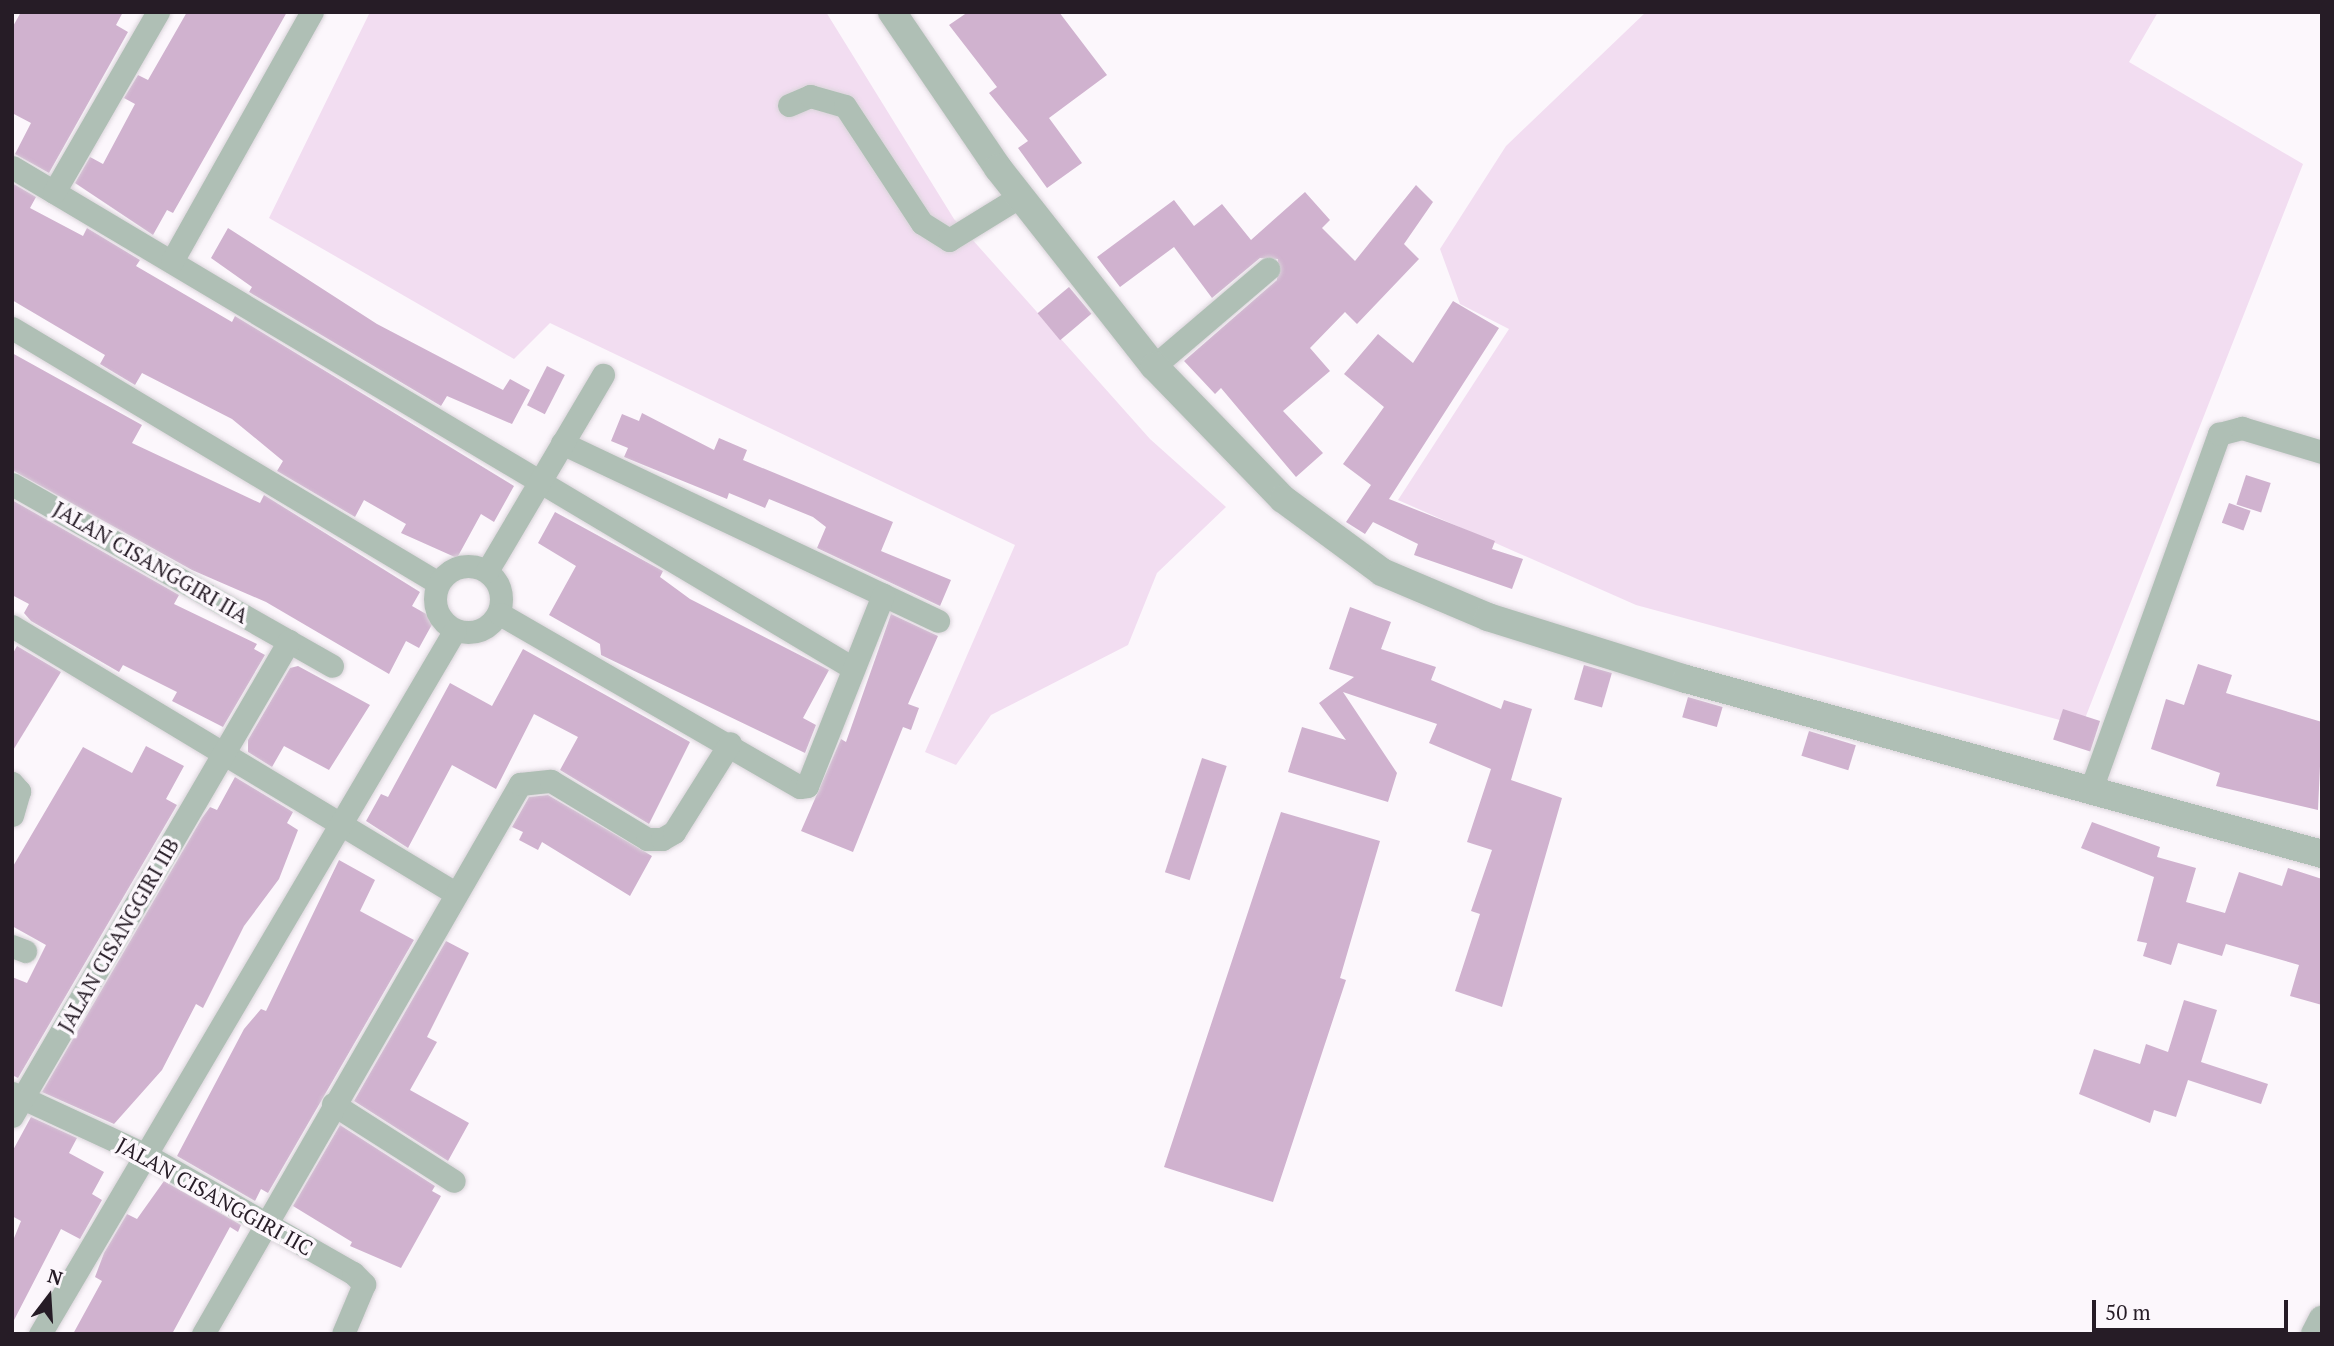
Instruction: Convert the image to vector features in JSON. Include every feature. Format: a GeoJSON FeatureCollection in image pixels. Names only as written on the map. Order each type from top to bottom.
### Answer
{"type":"FeatureCollection","features":[{"type":"Feature","properties":{"kind":"street"},"geometry":{"type":"LineString","coordinates":[[54,192],[158,12]]}},
{"type":"Feature","properties":{"kind":"street"},"geometry":{"type":"LineString","coordinates":[[172,261],[312,12]]}},
{"type":"Feature","properties":{"kind":"street"},"geometry":{"type":"LineString","coordinates":[[892,12],[1019,197],[1154,366],[1300,515],[1410,588],[1686,679],[2322,854]]}},
{"type":"Feature","properties":{"kind":"street"},"geometry":{"type":"LineString","coordinates":[[789,105],[810,96],[845,106],[922,223],[949,240],[1019,197]]}},
{"type":"Feature","properties":{"kind":"street"},"geometry":{"type":"LineString","coordinates":[[12,167],[851,667]]}},
{"type":"Feature","properties":{"kind":"street"},"geometry":{"type":"LineString","coordinates":[[1154,366],[1268,269]]}},
{"type":"Feature","properties":{"kind":"street"},"geometry":{"type":"LineString","coordinates":[[12,328],[438,583]]}},
{"type":"Feature","properties":{"kind":"street"},"geometry":{"type":"LineString","coordinates":[[487,571],[603,375]]}},
{"type":"Feature","properties":{"kind":"street"},"geometry":{"type":"LineString","coordinates":[[2090,792],[2219,434],[2242,428],[2322,452]]}},
{"type":"Feature","properties":{"kind":"street"},"geometry":{"type":"LineString","coordinates":[[562,443],[938,621]]}},
{"type":"Feature","properties":{"kind":"street","name":"JALAN CISANGGIRI IIA"},"geometry":{"type":"LineString","coordinates":[[12,484],[332,666]]}},
{"type":"Feature","properties":{"kind":"street"},"geometry":{"type":"LineString","coordinates":[[469,565],[487,571],[502,590],[500,614],[472,633],[454,630],[440,619],[438,583],[451,570],[469,565]]}},
{"type":"Feature","properties":{"kind":"street"},"geometry":{"type":"LineString","coordinates":[[500,614],[730,743],[792,784],[807,786],[851,667],[883,595]]}},
{"type":"Feature","properties":{"kind":"street"},"geometry":{"type":"LineString","coordinates":[[12,626],[455,893]]}},
{"type":"Feature","properties":{"kind":"street"},"geometry":{"type":"LineString","coordinates":[[40,1334],[454,630]]}},
{"type":"Feature","properties":{"kind":"street"},"geometry":{"type":"LineString","coordinates":[[223,753],[289,641]]}},
{"type":"Feature","properties":{"kind":"street"},"geometry":{"type":"LineString","coordinates":[[203,1334],[270,1224],[332,1104],[520,784],[534,778],[551,782],[647,839],[662,839],[674,832],[730,743]]}},
{"type":"Feature","properties":{"kind":"street","name":"JALAN CISANGGIRI IIB"},"geometry":{"type":"LineString","coordinates":[[16,1102],[223,753]]}},
{"type":"Feature","properties":{"kind":"street"},"geometry":{"type":"LineString","coordinates":[[12,783],[19,791],[12,815]]}},
{"type":"Feature","properties":{"kind":"street","name":"JALAN CISANGGIRI IIC"},"geometry":{"type":"LineString","coordinates":[[16,1102],[146,1155],[270,1224],[364,1284],[344,1334]]}},
{"type":"Feature","properties":{"kind":"street"},"geometry":{"type":"LineString","coordinates":[[332,1104],[454,1181]]}},
{"type":"Feature","properties":{"kind":"street"},"geometry":{"type":"LineString","coordinates":[[2315,1334],[2322,1320]]}},
{"type":"Feature","properties":{"kind":"shaded area"},"geometry":{"type":"Polygon","coordinates":[[[370,12],[826,12],[954,219],[1150,439],[1226,507],[1157,573],[1128,645],[991,715],[956,765],[925,752],[1015,545],[550,323],[514,359],[269,218],[370,12]]]}},
{"type":"Feature","properties":{"kind":"shaded area"},"geometry":{"type":"Polygon","coordinates":[[[1646,12],[2158,12],[2129,62],[2303,164],[2082,726],[1636,605],[1398,500],[1509,329],[1460,304],[1440,249],[1506,146],[1646,12]]]}},
{"type":"Feature","properties":{"kind":"building"},"geometry":{"type":"Polygon","coordinates":[[[21,12],[123,12],[116,25],[128,32],[49,173],[15,154],[31,123],[12,113],[12,28],[21,12]]]}},
{"type":"Feature","properties":{"kind":"building"},"geometry":{"type":"Polygon","coordinates":[[[187,12],[287,12],[173,213],[167,210],[153,235],[75,183],[90,157],[103,164],[135,104],[124,98],[138,75],[148,80],[187,12]]]}},
{"type":"Feature","properties":{"kind":"building"},"geometry":{"type":"Polygon","coordinates":[[[968,12],[1059,12],[1107,75],[1049,118],[1082,163],[1047,188],[1018,148],[1028,141],[989,93],[997,87],[949,25],[968,12]]]}},
{"type":"Feature","properties":{"kind":"building"},"geometry":{"type":"Polygon","coordinates":[[[12,183],[36,197],[30,208],[83,236],[87,228],[140,260],[136,266],[232,322],[235,316],[514,486],[494,522],[481,514],[457,558],[401,533],[406,524],[364,500],[355,517],[277,471],[283,461],[232,419],[142,373],[135,385],[100,364],[105,355],[12,300],[12,183]]]}},
{"type":"Feature","properties":{"kind":"building"},"geometry":{"type":"Polygon","coordinates":[[[1416,185],[1433,202],[1404,244],[1419,259],[1357,324],[1345,312],[1310,348],[1330,371],[1283,411],[1323,453],[1296,477],[1221,388],[1215,394],[1184,361],[1277,280],[1278,259],[1260,258],[1212,298],[1174,247],[1120,287],[1097,257],[1174,200],[1194,226],[1222,204],[1251,240],[1305,192],[1330,220],[1322,228],[1355,261],[1416,185]]]}},
{"type":"Feature","properties":{"kind":"building"},"geometry":{"type":"Polygon","coordinates":[[[228,228],[377,324],[503,390],[510,379],[530,390],[512,424],[447,396],[441,406],[249,292],[252,287],[211,258],[228,228]]]}},
{"type":"Feature","properties":{"kind":"building"},"geometry":{"type":"Polygon","coordinates":[[[1069,287],[1091,314],[1060,340],[1038,313],[1069,287]]]}},
{"type":"Feature","properties":{"kind":"building"},"geometry":{"type":"Polygon","coordinates":[[[1453,301],[1499,328],[1389,499],[1495,541],[1492,549],[1523,559],[1512,589],[1414,555],[1418,544],[1373,522],[1365,534],[1346,522],[1371,485],[1343,464],[1384,407],[1344,374],[1378,334],[1413,363],[1453,301]]]}},
{"type":"Feature","properties":{"kind":"building"},"geometry":{"type":"Polygon","coordinates":[[[12,353],[142,425],[132,443],[260,503],[264,495],[420,592],[412,606],[435,619],[419,648],[406,641],[389,674],[266,602],[192,570],[12,470],[12,353]]]}},
{"type":"Feature","properties":{"kind":"building"},"geometry":{"type":"Polygon","coordinates":[[[547,366],[565,375],[545,414],[527,405],[547,366]]]}},
{"type":"Feature","properties":{"kind":"building"},"geometry":{"type":"Polygon","coordinates":[[[642,413],[714,450],[719,438],[747,450],[743,460],[893,522],[881,551],[951,580],[940,606],[817,548],[826,527],[813,517],[769,499],[765,508],[729,493],[727,499],[624,457],[628,448],[611,441],[622,414],[639,421],[642,413]]]}},
{"type":"Feature","properties":{"kind":"building"},"geometry":{"type":"Polygon","coordinates":[[[2246,475],[2271,483],[2261,513],[2236,504],[2246,475]]]}},
{"type":"Feature","properties":{"kind":"building"},"geometry":{"type":"Polygon","coordinates":[[[12,500],[179,595],[174,604],[257,644],[254,649],[265,655],[223,727],[172,701],[177,692],[123,665],[119,672],[31,621],[24,613],[29,604],[12,595],[12,500]]]}},
{"type":"Feature","properties":{"kind":"building"},"geometry":{"type":"Polygon","coordinates":[[[2229,503],[2251,511],[2243,531],[2222,523],[2229,503]]]}},
{"type":"Feature","properties":{"kind":"building"},"geometry":{"type":"Polygon","coordinates":[[[555,512],[663,571],[660,577],[690,599],[829,670],[803,718],[816,725],[805,753],[601,655],[600,644],[549,615],[576,566],[538,543],[555,512]]]}},
{"type":"Feature","properties":{"kind":"building"},"geometry":{"type":"Polygon","coordinates":[[[1350,607],[1391,622],[1381,649],[1436,667],[1431,680],[1501,709],[1504,700],[1532,709],[1511,780],[1562,798],[1502,1007],[1455,991],[1480,914],[1471,911],[1492,850],[1467,842],[1491,769],[1429,743],[1437,724],[1343,692],[1397,773],[1388,802],[1288,772],[1302,727],[1346,740],[1319,703],[1354,677],[1329,669],[1350,607]]]}},
{"type":"Feature","properties":{"kind":"building"},"geometry":{"type":"Polygon","coordinates":[[[891,614],[938,636],[908,704],[919,708],[911,730],[903,727],[853,852],[801,831],[841,739],[846,742],[891,614]]]}},
{"type":"Feature","properties":{"kind":"building"},"geometry":{"type":"Polygon","coordinates":[[[17,646],[61,672],[12,752],[12,655],[17,646]]]}},
{"type":"Feature","properties":{"kind":"building"},"geometry":{"type":"Polygon","coordinates":[[[523,649],[690,742],[649,824],[560,770],[578,737],[534,714],[496,789],[452,765],[408,848],[366,821],[381,794],[388,797],[450,683],[492,706],[523,649]]]}},
{"type":"Feature","properties":{"kind":"building"},"geometry":{"type":"Polygon","coordinates":[[[2198,664],[2232,675],[2226,693],[2322,722],[2318,810],[2216,786],[2220,773],[2151,749],[2166,699],[2184,705],[2198,664]]]}},
{"type":"Feature","properties":{"kind":"building"},"geometry":{"type":"Polygon","coordinates":[[[1584,665],[1612,673],[1602,708],[1574,700],[1584,665]]]}},
{"type":"Feature","properties":{"kind":"building"},"geometry":{"type":"Polygon","coordinates":[[[298,666],[370,705],[329,770],[284,746],[272,767],[248,752],[248,740],[290,668],[298,666]]]}},
{"type":"Feature","properties":{"kind":"building"},"geometry":{"type":"Polygon","coordinates":[[[1688,697],[1723,707],[1717,727],[1682,717],[1688,697]]]}},
{"type":"Feature","properties":{"kind":"building"},"geometry":{"type":"Polygon","coordinates":[[[2063,709],[2100,721],[2090,751],[2053,739],[2063,709]]]}},
{"type":"Feature","properties":{"kind":"building"},"geometry":{"type":"Polygon","coordinates":[[[1809,731],[1856,745],[1848,770],[1801,756],[1809,731]]]}},
{"type":"Feature","properties":{"kind":"building"},"geometry":{"type":"Polygon","coordinates":[[[146,746],[184,766],[166,799],[177,805],[18,1078],[12,1075],[12,977],[27,983],[46,945],[12,926],[12,868],[83,747],[132,773],[146,746]]]}},
{"type":"Feature","properties":{"kind":"building"},"geometry":{"type":"Polygon","coordinates":[[[1202,758],[1227,766],[1190,880],[1165,872],[1202,758]]]}},
{"type":"Feature","properties":{"kind":"building"},"geometry":{"type":"Polygon","coordinates":[[[235,777],[293,812],[287,823],[298,830],[279,879],[244,926],[203,1008],[196,1004],[162,1070],[114,1124],[42,1092],[202,818],[210,807],[217,810],[235,777]]]}},
{"type":"Feature","properties":{"kind":"building"},"geometry":{"type":"Polygon","coordinates":[[[548,795],[652,856],[630,896],[542,842],[538,850],[519,840],[523,832],[512,827],[529,797],[548,795]]]}},
{"type":"Feature","properties":{"kind":"building"},"geometry":{"type":"Polygon","coordinates":[[[1281,812],[1380,841],[1340,978],[1346,980],[1273,1202],[1164,1167],[1281,812]]]}},
{"type":"Feature","properties":{"kind":"building"},"geometry":{"type":"Polygon","coordinates":[[[2092,822],[2160,847],[2157,857],[2196,868],[2186,902],[2225,913],[2239,872],[2282,886],[2288,868],[2322,879],[2322,1005],[2290,996],[2299,965],[2226,944],[2222,956],[2178,943],[2171,965],[2143,956],[2147,943],[2137,941],[2154,877],[2081,848],[2092,822]]]}},
{"type":"Feature","properties":{"kind":"building"},"geometry":{"type":"Polygon","coordinates":[[[339,860],[375,880],[360,911],[414,940],[268,1193],[261,1189],[255,1201],[177,1156],[244,1029],[261,1009],[266,1011],[339,860]]]}},
{"type":"Feature","properties":{"kind":"building"},"geometry":{"type":"Polygon","coordinates":[[[446,941],[469,953],[427,1037],[437,1042],[410,1090],[469,1123],[448,1161],[354,1101],[446,941]]]}},
{"type":"Feature","properties":{"kind":"building"},"geometry":{"type":"Polygon","coordinates":[[[2184,1000],[2217,1010],[2201,1062],[2268,1084],[2261,1104],[2188,1080],[2176,1117],[2154,1110],[2150,1123],[2079,1094],[2094,1049],[2140,1064],[2146,1044],[2168,1052],[2184,1000]]]}},
{"type":"Feature","properties":{"kind":"building"},"geometry":{"type":"Polygon","coordinates":[[[31,1117],[77,1138],[69,1153],[104,1172],[92,1194],[102,1200],[80,1239],[61,1229],[12,1324],[12,1243],[21,1221],[12,1216],[12,1152],[31,1117]]]}},
{"type":"Feature","properties":{"kind":"building"},"geometry":{"type":"Polygon","coordinates":[[[340,1125],[435,1186],[432,1191],[441,1196],[401,1268],[350,1246],[352,1242],[293,1206],[340,1125]]]}},
{"type":"Feature","properties":{"kind":"building"},"geometry":{"type":"Polygon","coordinates":[[[164,1181],[241,1225],[238,1232],[230,1227],[172,1334],[73,1334],[102,1281],[95,1277],[104,1253],[127,1214],[137,1219],[164,1181]]]}}]}
